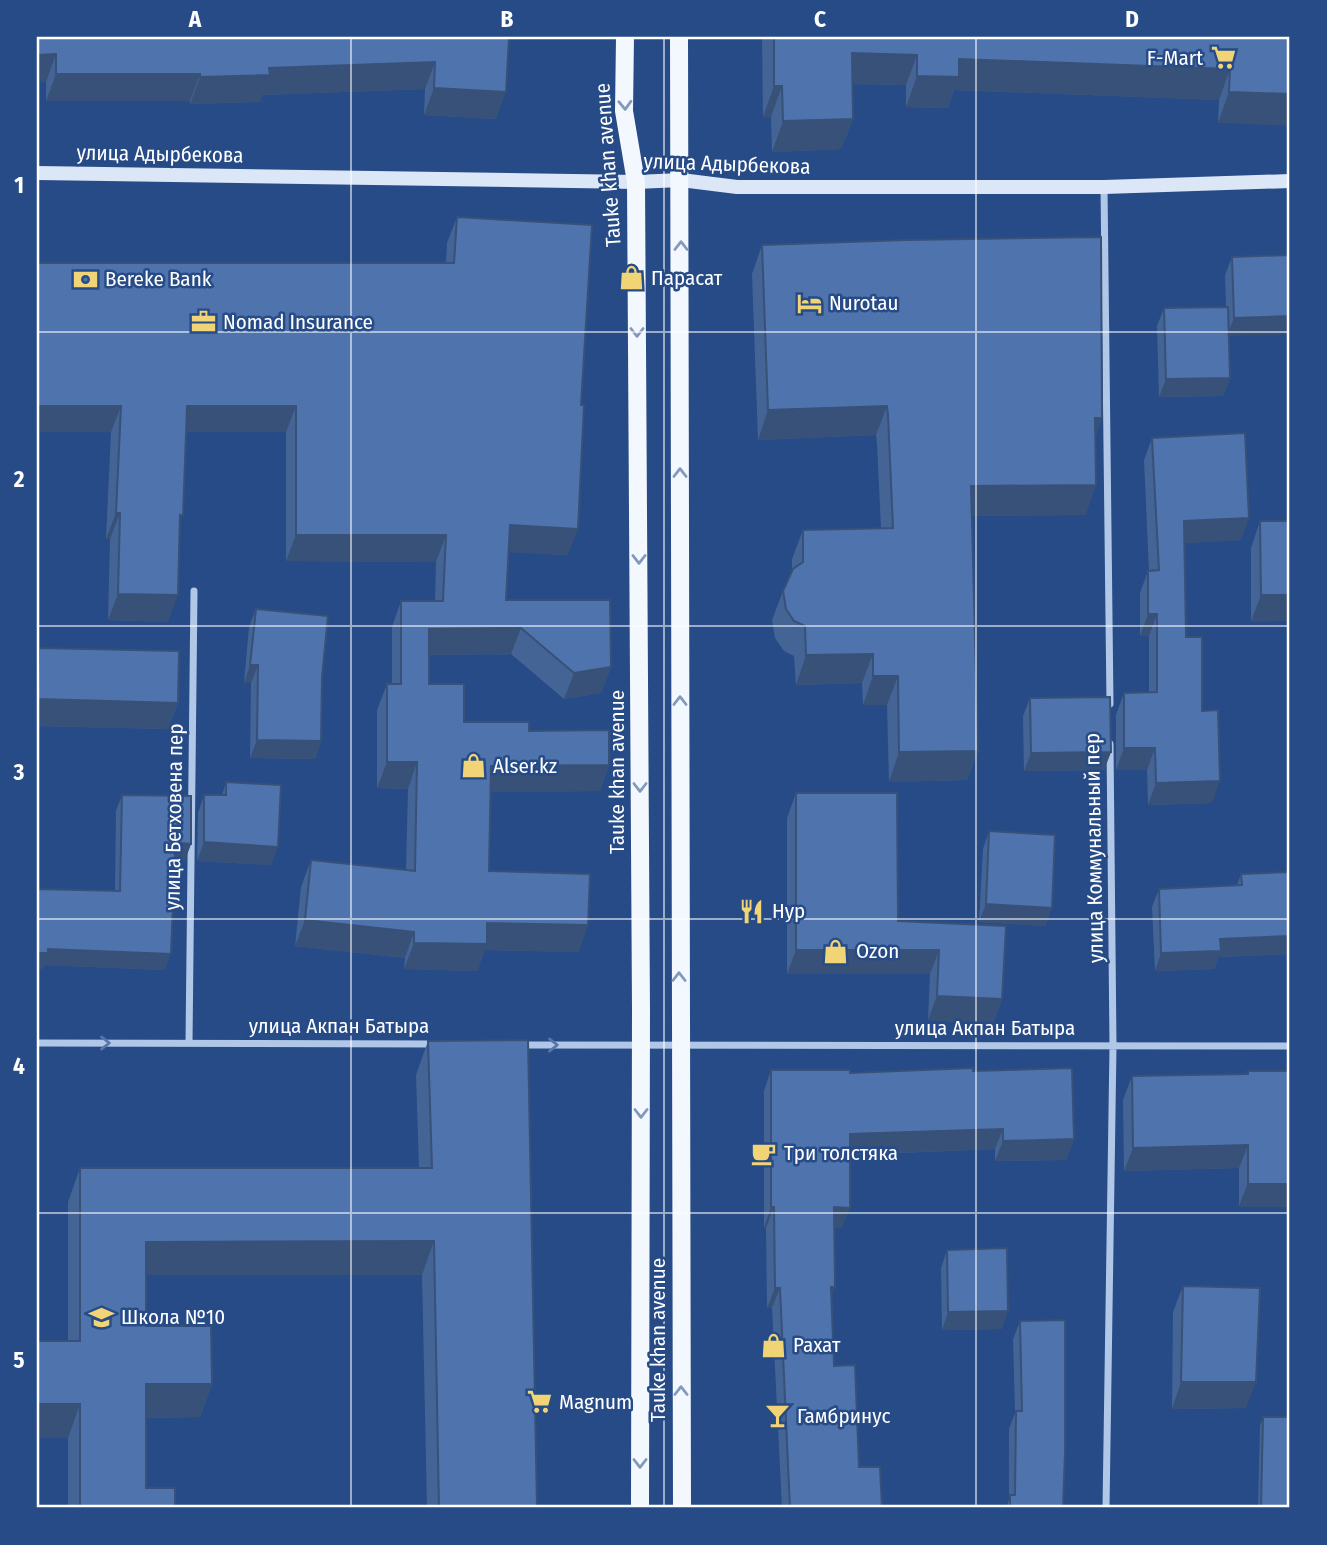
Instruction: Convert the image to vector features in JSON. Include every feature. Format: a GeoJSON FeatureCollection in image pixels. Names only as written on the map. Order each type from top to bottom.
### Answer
{"type":"FeatureCollection","features":[{"type":"Feature","properties":{"kind":"main road","name":"Tauke khan avenue"},"geometry":{"type":"LineString","coordinates":[[625,37],[624,111],[636,182],[641,1045],[640,1508]]}},
{"type":"Feature","properties":{"kind":"main road","name":"Tauke khan avenue"},"geometry":{"type":"LineString","coordinates":[[679,37],[682,1508]]}},
{"type":"Feature","properties":{"kind":"main road","name":"улица Адырбекова"},"geometry":{"type":"LineString","coordinates":[[37,173],[636,182],[681,180],[737,187],[1104,187],[1290,181]]}},
{"type":"Feature","properties":{"kind":"street","name":"улица Коммунальный пер"},"geometry":{"type":"LineString","coordinates":[[1104,187],[1110,713]]}},
{"type":"Feature","properties":{"kind":"street","name":"улица Бетховена пер"},"geometry":{"type":"LineString","coordinates":[[189,1043],[194,591]]}},
{"type":"Feature","properties":{"kind":"street","name":"улица Коммунальный пер"},"geometry":{"type":"LineString","coordinates":[[1106,1508],[1114,1046],[1110,741]]}},
{"type":"Feature","properties":{"kind":"street","name":"улица Акпан Батыра"},"geometry":{"type":"LineString","coordinates":[[37,1043],[449,1044]]}},
{"type":"Feature","properties":{"kind":"street"},"geometry":{"type":"LineString","coordinates":[[504,1044],[641,1045]]}},
{"type":"Feature","properties":{"kind":"street","name":"улица Акпан Батыра"},"geometry":{"type":"LineString","coordinates":[[641,1045],[1290,1046]]}},
{"type":"Feature","properties":{"kind":"building"},"geometry":{"type":"Polygon","coordinates":[[[37,37],[509,37],[506,92],[434,88],[435,62],[269,68],[270,75],[200,77],[200,74],[56,74],[56,54],[37,55],[37,37]]]}},
{"type":"Feature","properties":{"kind":"building"},"geometry":{"type":"Polygon","coordinates":[[[774,37],[1290,37],[1290,94],[1229,92],[1230,69],[959,59],[959,77],[917,76],[917,55],[852,53],[853,119],[783,121],[782,86],[774,86],[774,37]]]}},
{"type":"Feature","properties":{"kind":"building"},"geometry":{"type":"Polygon","coordinates":[[[457,217],[592,225],[581,405],[584,405],[578,529],[510,525],[506,600],[610,600],[611,667],[574,673],[521,628],[429,629],[429,684],[464,684],[464,722],[529,722],[529,731],[609,730],[609,765],[491,766],[489,871],[590,874],[588,925],[487,923],[487,944],[414,943],[414,932],[305,920],[311,860],[415,871],[417,762],[387,762],[387,684],[401,684],[401,601],[443,601],[446,535],[296,535],[296,406],[187,406],[178,595],[118,594],[120,513],[116,513],[121,406],[37,406],[37,263],[454,263],[457,217]]]}},
{"type":"Feature","properties":{"kind":"building"},"geometry":{"type":"Polygon","coordinates":[[[1101,237],[1102,418],[1095,418],[1096,485],[971,486],[978,751],[899,752],[898,676],[873,676],[873,654],[806,655],[805,626],[794,621],[786,609],[783,591],[793,569],[803,562],[803,530],[893,528],[887,406],[768,410],[762,245],[1101,237]]]}},
{"type":"Feature","properties":{"kind":"building"},"geometry":{"type":"Polygon","coordinates":[[[1290,255],[1290,316],[1234,318],[1232,257],[1290,255]]]}},
{"type":"Feature","properties":{"kind":"building"},"geometry":{"type":"Polygon","coordinates":[[[1228,307],[1230,378],[1166,379],[1164,308],[1228,307]]]}},
{"type":"Feature","properties":{"kind":"building"},"geometry":{"type":"Polygon","coordinates":[[[1245,433],[1249,518],[1184,521],[1186,637],[1202,637],[1202,711],[1218,710],[1220,781],[1156,783],[1155,748],[1124,748],[1124,693],[1157,692],[1157,614],[1148,614],[1148,571],[1159,570],[1152,438],[1245,433]]]}},
{"type":"Feature","properties":{"kind":"building"},"geometry":{"type":"Polygon","coordinates":[[[1260,521],[1290,521],[1290,595],[1261,595],[1260,521]]]}},
{"type":"Feature","properties":{"kind":"building"},"geometry":{"type":"Polygon","coordinates":[[[256,609],[328,616],[322,677],[321,741],[257,740],[258,665],[250,665],[256,609]]]}},
{"type":"Feature","properties":{"kind":"building"},"geometry":{"type":"Polygon","coordinates":[[[39,648],[179,651],[178,703],[38,699],[39,648]]]}},
{"type":"Feature","properties":{"kind":"building"},"geometry":{"type":"Polygon","coordinates":[[[1110,697],[1111,752],[1031,753],[1030,698],[1110,697]]]}},
{"type":"Feature","properties":{"kind":"building"},"geometry":{"type":"Polygon","coordinates":[[[226,782],[281,785],[278,847],[204,842],[204,795],[226,795],[226,782]]]}},
{"type":"Feature","properties":{"kind":"building"},"geometry":{"type":"Polygon","coordinates":[[[796,793],[897,793],[898,921],[1006,926],[1002,999],[937,996],[939,950],[796,950],[796,793]]]}},
{"type":"Feature","properties":{"kind":"building"},"geometry":{"type":"Polygon","coordinates":[[[122,795],[191,796],[191,844],[181,843],[180,848],[175,848],[171,954],[48,949],[48,953],[37,953],[37,889],[120,891],[122,795]]]}},
{"type":"Feature","properties":{"kind":"building"},"geometry":{"type":"Polygon","coordinates":[[[989,831],[1055,835],[1052,908],[986,904],[989,831]]]}},
{"type":"Feature","properties":{"kind":"building"},"geometry":{"type":"Polygon","coordinates":[[[1290,872],[1290,936],[1220,939],[1221,951],[1161,953],[1159,889],[1242,885],[1241,874],[1290,872]]]}},
{"type":"Feature","properties":{"kind":"building"},"geometry":{"type":"Polygon","coordinates":[[[528,1040],[537,1508],[439,1508],[434,1241],[146,1242],[146,1326],[211,1326],[212,1384],[146,1384],[146,1488],[175,1488],[175,1508],[80,1508],[80,1404],[37,1404],[37,1341],[80,1341],[80,1168],[432,1168],[428,1041],[528,1040]]]}},
{"type":"Feature","properties":{"kind":"building"},"geometry":{"type":"Polygon","coordinates":[[[973,1068],[973,1071],[1072,1068],[1074,1139],[1003,1141],[1003,1129],[850,1134],[850,1208],[834,1207],[835,1287],[831,1287],[834,1366],[855,1365],[859,1467],[880,1467],[882,1508],[790,1508],[780,1288],[775,1288],[774,1207],[771,1207],[771,1070],[850,1070],[850,1073],[973,1068]]]}},
{"type":"Feature","properties":{"kind":"building"},"geometry":{"type":"Polygon","coordinates":[[[1248,1071],[1290,1071],[1290,1184],[1248,1184],[1248,1145],[1133,1148],[1132,1076],[1248,1074],[1248,1071]]]}},
{"type":"Feature","properties":{"kind":"building"},"geometry":{"type":"Polygon","coordinates":[[[1007,1248],[1008,1311],[948,1312],[947,1250],[1007,1248]]]}},
{"type":"Feature","properties":{"kind":"building"},"geometry":{"type":"Polygon","coordinates":[[[1183,1286],[1260,1288],[1256,1382],[1181,1382],[1183,1286]]]}},
{"type":"Feature","properties":{"kind":"building"},"geometry":{"type":"Polygon","coordinates":[[[1065,1320],[1063,1508],[1010,1508],[1010,1495],[1015,1495],[1016,1411],[1022,1411],[1020,1321],[1065,1320]]]}},
{"type":"Feature","properties":{"kind":"building"},"geometry":{"type":"Polygon","coordinates":[[[1263,1417],[1290,1417],[1290,1508],[1261,1508],[1263,1417]]]}},
{"type":"Feature","properties":{"kind":"place","name":"F-Mart"},"geometry":{"type":"Point","coordinates":[1223,58]}},
{"type":"Feature","properties":{"kind":"place","name":"Парасат"},"geometry":{"type":"Point","coordinates":[631,278]}},
{"type":"Feature","properties":{"kind":"place","name":"Bereke Bank"},"geometry":{"type":"Point","coordinates":[85,279]}},
{"type":"Feature","properties":{"kind":"place","name":"Nurotau"},"geometry":{"type":"Point","coordinates":[809,303]}},
{"type":"Feature","properties":{"kind":"place","name":"Nomad Insurance"},"geometry":{"type":"Point","coordinates":[203,322]}},
{"type":"Feature","properties":{"kind":"place","name":"Alser.kz"},"geometry":{"type":"Point","coordinates":[473,766]}},
{"type":"Feature","properties":{"kind":"place","name":"Нур"},"geometry":{"type":"Point","coordinates":[752,911]}},
{"type":"Feature","properties":{"kind":"place","name":"Ozon"},"geometry":{"type":"Point","coordinates":[836,951]}},
{"type":"Feature","properties":{"kind":"place","name":"Три толстяка"},"geometry":{"type":"Point","coordinates":[764,1153]}},
{"type":"Feature","properties":{"kind":"place","name":"Школа №10"},"geometry":{"type":"Point","coordinates":[101,1317]}},
{"type":"Feature","properties":{"kind":"place","name":"Рахат"},"geometry":{"type":"Point","coordinates":[773,1345]}},
{"type":"Feature","properties":{"kind":"place","name":"Magnum"},"geometry":{"type":"Point","coordinates":[539,1402]}},
{"type":"Feature","properties":{"kind":"place","name":"Гамбринус"},"geometry":{"type":"Point","coordinates":[777,1416]}}]}
